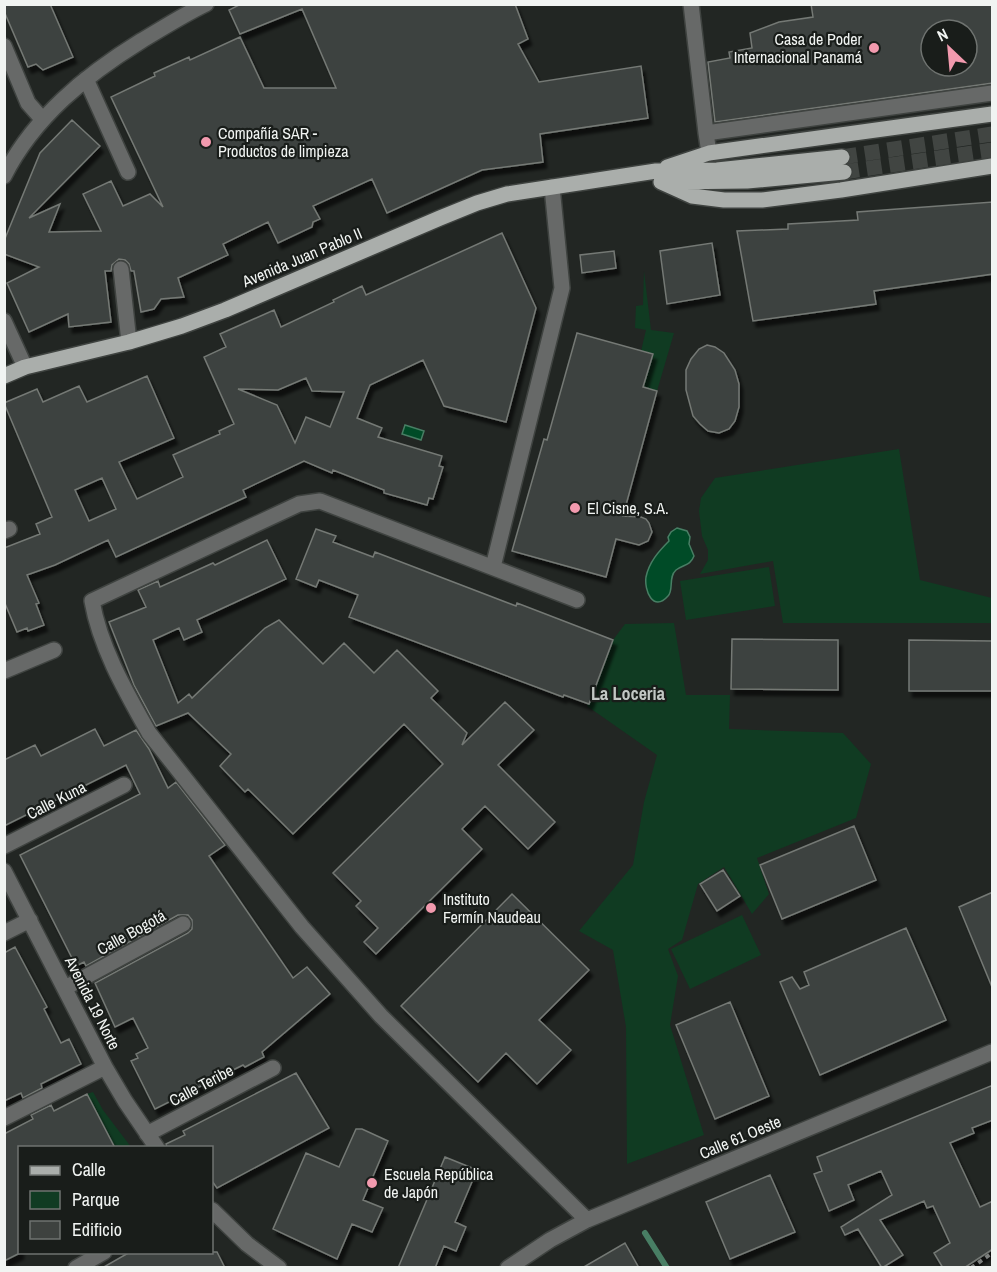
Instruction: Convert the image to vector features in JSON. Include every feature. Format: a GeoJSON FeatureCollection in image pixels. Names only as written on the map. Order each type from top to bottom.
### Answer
{"type":"FeatureCollection","features":[{"type":"Feature","properties":{"kind":"main road"},"geometry":{"type":"LineString","coordinates":[[658,176],[709,153],[993,114]]}},
{"type":"Feature","properties":{"kind":"main road","name":"Avenida Juan Pablo II"},"geometry":{"type":"LineString","coordinates":[[4,376],[25,367],[129,342],[182,326],[477,203],[507,194],[615,177],[843,164]]}},
{"type":"Feature","properties":{"kind":"main road"},"geometry":{"type":"LineString","coordinates":[[658,176],[692,196],[724,200],[762,200],[993,166]]}},
{"type":"Feature","properties":{"kind":"street"},"geometry":{"type":"LineString","coordinates":[[4,176],[43,120],[72,90],[110,60],[206,4]]}},
{"type":"Feature","properties":{"kind":"street"},"geometry":{"type":"LineString","coordinates":[[691,4],[709,153]]}},
{"type":"Feature","properties":{"kind":"street"},"geometry":{"type":"LineString","coordinates":[[4,46],[28,103],[43,120]]}},
{"type":"Feature","properties":{"kind":"street"},"geometry":{"type":"LineString","coordinates":[[86,79],[128,172]]}},
{"type":"Feature","properties":{"kind":"street"},"geometry":{"type":"LineString","coordinates":[[706,133],[993,93]]}},
{"type":"Feature","properties":{"kind":"street"},"geometry":{"type":"LineString","coordinates":[[493,567],[562,288],[552,187]]}},
{"type":"Feature","properties":{"kind":"street"},"geometry":{"type":"LineString","coordinates":[[121,269],[129,342]]}},
{"type":"Feature","properties":{"kind":"street"},"geometry":{"type":"LineString","coordinates":[[5,322],[25,367]]}},
{"type":"Feature","properties":{"kind":"street"},"geometry":{"type":"LineString","coordinates":[[577,600],[320,501],[299,504],[92,601],[99,628],[114,663],[130,699],[149,732],[303,927],[381,1016],[588,1220]]}},
{"type":"Feature","properties":{"kind":"street"},"geometry":{"type":"LineString","coordinates":[[4,672],[54,651]]}},
{"type":"Feature","properties":{"kind":"street","name":"Calle Kuna"},"geometry":{"type":"LineString","coordinates":[[4,846],[124,785]]}},
{"type":"Feature","properties":{"kind":"street","name":"Avenida 19 Norte"},"geometry":{"type":"LineString","coordinates":[[4,871],[105,1066],[156,1146]]}},
{"type":"Feature","properties":{"kind":"street"},"geometry":{"type":"LineString","coordinates":[[4,933],[30,920]]}},
{"type":"Feature","properties":{"kind":"street","name":"Calle Bogotá"},"geometry":{"type":"LineString","coordinates":[[65,988],[183,924]]}},
{"type":"Feature","properties":{"kind":"street","name":"Calle 61 Oeste"},"geometry":{"type":"LineString","coordinates":[[508,1268],[550,1240],[588,1220],[993,1052]]}},
{"type":"Feature","properties":{"kind":"street"},"geometry":{"type":"LineString","coordinates":[[4,1118],[105,1066]]}},
{"type":"Feature","properties":{"kind":"street","name":"Calle Teribe"},"geometry":{"type":"LineString","coordinates":[[147,1134],[273,1068]]}},
{"type":"Feature","properties":{"kind":"street"},"geometry":{"type":"LineString","coordinates":[[213,1211],[247,1244],[279,1268]]}},
{"type":"Feature","properties":{"kind":"street"},"geometry":{"type":"LineString","coordinates":[[76,1268],[100,1254]]}},
{"type":"Feature","properties":{"kind":"path"},"geometry":{"type":"LineString","coordinates":[[971,1268],[993,1253]]}},
{"type":"Feature","properties":{"kind":"green space"},"geometry":{"type":"Polygon","coordinates":[[[644,271],[651,330],[674,333],[657,391],[643,387],[653,354],[641,351],[646,330],[635,328],[636,306],[643,305],[644,271]]]}},
{"type":"Feature","properties":{"kind":"green space"},"geometry":{"type":"Polygon","coordinates":[[[899,449],[920,580],[992,598],[992,623],[783,623],[773,561],[700,574],[708,560],[708,550],[702,536],[699,511],[701,498],[715,478],[899,449]]]}},
{"type":"Feature","properties":{"kind":"green space"},"geometry":{"type":"Polygon","coordinates":[[[769,567],[775,606],[686,620],[680,581],[769,567]]]}},
{"type":"Feature","properties":{"kind":"green space"},"geometry":{"type":"Polygon","coordinates":[[[674,623],[686,695],[730,695],[729,729],[843,733],[871,764],[856,818],[757,858],[769,894],[752,914],[724,867],[698,884],[682,940],[668,949],[678,976],[670,1025],[704,1135],[627,1164],[626,1027],[613,950],[579,931],[633,865],[644,802],[657,755],[587,706],[613,640],[625,624],[674,623]]]}},
{"type":"Feature","properties":{"kind":"green space"},"geometry":{"type":"Polygon","coordinates":[[[742,915],[761,955],[690,989],[671,949],[742,915]]]}},
{"type":"Feature","properties":{"kind":"green space"},"geometry":{"type":"Polygon","coordinates":[[[93,1092],[103,1110],[130,1146],[114,1146],[87,1094],[93,1092]]]}},
{"type":"Feature","properties":{"kind":"shaded area"},"geometry":{"type":"Polygon","coordinates":[[[405,425],[424,431],[421,440],[402,434],[405,425]]]}},
{"type":"Feature","properties":{"kind":"shaded area"},"geometry":{"type":"Polygon","coordinates":[[[677,528],[687,531],[694,556],[689,563],[674,573],[668,596],[663,601],[654,601],[646,588],[647,572],[655,557],[669,541],[668,537],[671,532],[677,528]]]}},
{"type":"Feature","properties":{"kind":"building"},"geometry":{"type":"Polygon","coordinates":[[[4,4],[50,4],[73,57],[43,70],[36,64],[28,67],[4,11],[4,4]]]}},
{"type":"Feature","properties":{"kind":"building"},"geometry":{"type":"Polygon","coordinates":[[[241,4],[515,4],[528,39],[518,44],[539,82],[641,66],[648,118],[540,134],[543,162],[482,170],[387,213],[372,179],[313,206],[320,219],[313,222],[312,227],[278,243],[268,222],[223,244],[228,255],[178,278],[184,297],[161,299],[154,309],[141,312],[134,271],[131,271],[125,260],[119,259],[112,265],[111,271],[105,271],[111,322],[69,327],[68,314],[29,332],[7,283],[39,267],[4,254],[4,241],[40,153],[72,120],[100,146],[29,218],[60,204],[49,232],[101,231],[83,194],[111,181],[123,206],[150,194],[163,207],[111,97],[155,76],[154,73],[189,57],[190,60],[240,37],[264,88],[336,88],[302,9],[240,34],[229,10],[241,4]]]}},
{"type":"Feature","properties":{"kind":"building"},"geometry":{"type":"Polygon","coordinates":[[[811,4],[993,4],[993,83],[715,122],[708,62],[730,58],[729,52],[752,48],[750,33],[779,22],[813,17],[811,4]]]}},
{"type":"Feature","properties":{"kind":"building"},"geometry":{"type":"Polygon","coordinates":[[[993,202],[993,274],[874,291],[876,304],[753,321],[737,231],[788,229],[788,224],[858,220],[857,212],[993,202]]]}},
{"type":"Feature","properties":{"kind":"building"},"geometry":{"type":"Polygon","coordinates":[[[502,233],[536,308],[506,422],[444,406],[423,360],[370,385],[357,418],[382,428],[378,437],[442,456],[439,466],[443,467],[433,499],[429,498],[427,505],[384,493],[384,490],[304,461],[243,490],[246,497],[116,557],[108,540],[55,565],[27,575],[39,603],[36,604],[44,625],[17,632],[4,601],[4,548],[40,534],[36,524],[52,517],[4,403],[37,389],[43,402],[79,386],[87,402],[147,376],[174,438],[119,462],[137,499],[183,477],[173,455],[220,434],[219,431],[234,424],[204,357],[226,347],[220,334],[274,310],[281,327],[362,286],[366,295],[502,233]],[[306,378],[278,390],[238,389],[277,405],[295,443],[306,417],[330,427],[344,392],[312,391],[306,378]],[[102,478],[75,490],[89,521],[116,509],[102,478]]]}},
{"type":"Feature","properties":{"kind":"building"},"geometry":{"type":"Polygon","coordinates":[[[712,243],[720,295],[667,304],[660,251],[712,243]]]}},
{"type":"Feature","properties":{"kind":"building"},"geometry":{"type":"Polygon","coordinates":[[[614,251],[616,268],[582,273],[580,255],[614,251]]]}},
{"type":"Feature","properties":{"kind":"building"},"geometry":{"type":"Polygon","coordinates":[[[577,333],[653,354],[643,387],[657,391],[623,516],[646,519],[652,532],[648,541],[639,545],[616,539],[606,577],[512,551],[544,439],[547,440],[577,333]]]}},
{"type":"Feature","properties":{"kind":"building"},"geometry":{"type":"Polygon","coordinates":[[[707,345],[724,353],[735,370],[739,384],[739,407],[735,421],[729,429],[719,433],[708,431],[693,416],[686,390],[686,370],[691,359],[699,349],[707,345]]]}},
{"type":"Feature","properties":{"kind":"building"},"geometry":{"type":"Polygon","coordinates":[[[316,529],[336,536],[333,542],[373,557],[375,552],[613,640],[589,704],[564,695],[563,697],[349,617],[358,595],[319,580],[316,587],[296,579],[316,529]]]}},
{"type":"Feature","properties":{"kind":"building"},"geometry":{"type":"Polygon","coordinates":[[[267,540],[286,579],[197,620],[202,632],[184,640],[179,628],[153,640],[178,703],[189,694],[192,698],[265,628],[279,620],[323,664],[344,643],[374,673],[397,650],[438,691],[431,698],[467,733],[462,745],[505,702],[534,730],[498,765],[555,822],[528,849],[485,806],[462,829],[482,849],[376,954],[364,942],[378,928],[356,906],[361,901],[333,873],[443,764],[404,724],[293,834],[248,789],[245,792],[220,766],[231,754],[188,713],[156,726],[134,685],[109,622],[146,607],[138,590],[158,581],[160,587],[213,563],[215,565],[267,540]]]}},
{"type":"Feature","properties":{"kind":"building"},"geometry":{"type":"Polygon","coordinates":[[[732,639],[838,640],[838,690],[731,689],[732,639]]]}},
{"type":"Feature","properties":{"kind":"building"},"geometry":{"type":"Polygon","coordinates":[[[909,640],[993,641],[993,691],[909,691],[909,640]]]}},
{"type":"Feature","properties":{"kind":"building"},"geometry":{"type":"Polygon","coordinates":[[[95,729],[104,746],[136,730],[149,749],[168,788],[176,782],[225,845],[209,856],[293,978],[307,967],[330,994],[262,1052],[264,1057],[245,1067],[243,1065],[155,1109],[131,1061],[138,1058],[136,1054],[148,1048],[133,1018],[115,1027],[95,983],[188,933],[192,929],[192,920],[188,915],[178,915],[86,966],[84,962],[76,966],[20,855],[140,794],[126,765],[4,826],[4,760],[35,745],[41,756],[95,729]]]}},
{"type":"Feature","properties":{"kind":"building"},"geometry":{"type":"Polygon","coordinates":[[[854,826],[876,880],[782,919],[760,865],[854,826]]]}},
{"type":"Feature","properties":{"kind":"building"},"geometry":{"type":"Polygon","coordinates":[[[723,870],[740,896],[717,911],[700,884],[723,870]]]}},
{"type":"Feature","properties":{"kind":"building"},"geometry":{"type":"Polygon","coordinates":[[[993,892],[993,987],[992,987],[959,907],[993,892]]]}},
{"type":"Feature","properties":{"kind":"building"},"geometry":{"type":"Polygon","coordinates":[[[512,894],[589,970],[539,1020],[571,1050],[537,1084],[506,1053],[478,1082],[401,1006],[512,894]]]}},
{"type":"Feature","properties":{"kind":"building"},"geometry":{"type":"Polygon","coordinates":[[[906,928],[946,1020],[820,1075],[780,982],[792,977],[800,989],[809,985],[804,972],[906,928]]]}},
{"type":"Feature","properties":{"kind":"building"},"geometry":{"type":"Polygon","coordinates":[[[15,947],[47,1007],[44,1009],[61,1043],[69,1039],[81,1064],[41,1084],[42,1088],[23,1098],[21,1093],[4,1101],[4,953],[15,947]]]}},
{"type":"Feature","properties":{"kind":"building"},"geometry":{"type":"Polygon","coordinates":[[[730,1002],[769,1096],[715,1119],[676,1025],[730,1002]]]}},
{"type":"Feature","properties":{"kind":"building"},"geometry":{"type":"Polygon","coordinates":[[[296,1073],[329,1128],[217,1188],[213,1182],[213,1146],[166,1146],[166,1144],[185,1135],[183,1131],[296,1073]]]}},
{"type":"Feature","properties":{"kind":"building"},"geometry":{"type":"Polygon","coordinates":[[[993,1085],[993,1120],[972,1128],[974,1133],[950,1143],[980,1207],[993,1201],[993,1249],[964,1268],[943,1268],[934,1253],[950,1243],[933,1206],[927,1208],[924,1201],[880,1220],[903,1255],[882,1268],[858,1229],[845,1235],[841,1227],[892,1195],[881,1171],[848,1185],[854,1200],[829,1211],[814,1174],[822,1171],[817,1157],[993,1085]]]}},
{"type":"Feature","properties":{"kind":"building"},"geometry":{"type":"Polygon","coordinates":[[[87,1094],[114,1146],[18,1146],[18,1254],[4,1261],[4,1134],[33,1119],[31,1115],[51,1105],[54,1111],[87,1094]]]}},
{"type":"Feature","properties":{"kind":"building"},"geometry":{"type":"Polygon","coordinates":[[[356,1129],[362,1129],[388,1141],[363,1200],[383,1208],[372,1232],[352,1224],[337,1259],[273,1229],[306,1153],[339,1167],[356,1129]]]}},
{"type":"Feature","properties":{"kind":"building"},"geometry":{"type":"Polygon","coordinates":[[[445,1157],[477,1170],[455,1222],[466,1227],[456,1251],[444,1246],[435,1268],[398,1268],[445,1157]]]}},
{"type":"Feature","properties":{"kind":"building"},"geometry":{"type":"Polygon","coordinates":[[[770,1175],[795,1232],[730,1259],[706,1202],[770,1175]]]}},
{"type":"Feature","properties":{"kind":"building"},"geometry":{"type":"Polygon","coordinates":[[[625,1243],[639,1268],[582,1268],[625,1243]]]}},
{"type":"Feature","properties":{"kind":"building"},"geometry":{"type":"Polygon","coordinates":[[[217,1252],[225,1268],[102,1268],[126,1254],[213,1254],[217,1252]]]}},
{"type":"Feature","properties":{"kind":"waterway"},"geometry":{"type":"LineString","coordinates":[[645,1233],[667,1268]]}},
{"type":"Feature","properties":{"kind":"tunnel"},"geometry":{"type":"LineString","coordinates":[[842,157],[992,134]]}},
{"type":"Feature","properties":{"kind":"tunnel"},"geometry":{"type":"LineString","coordinates":[[844,172],[992,150]]}},
{"type":"Feature","properties":{"kind":"place","name":"Casa de Poder Internacional Panamá"},"geometry":{"type":"Point","coordinates":[874,48]}},
{"type":"Feature","properties":{"kind":"place","name":"Compañía SAR - Productos de limpieza"},"geometry":{"type":"Point","coordinates":[206,142]}},
{"type":"Feature","properties":{"kind":"place","name":"El Cisne, S.A."},"geometry":{"type":"Point","coordinates":[575,508]}},
{"type":"Feature","properties":{"kind":"place","name":"Instituto Fermín Naudeau"},"geometry":{"type":"Point","coordinates":[431,908]}},
{"type":"Feature","properties":{"kind":"place","name":"Escuela República de Japón"},"geometry":{"type":"Point","coordinates":[372,1183]}},
{"type":"Feature","properties":{"kind":"district","name":"La Loceria"},"geometry":{"type":"Point","coordinates":[628,693]}}]}
